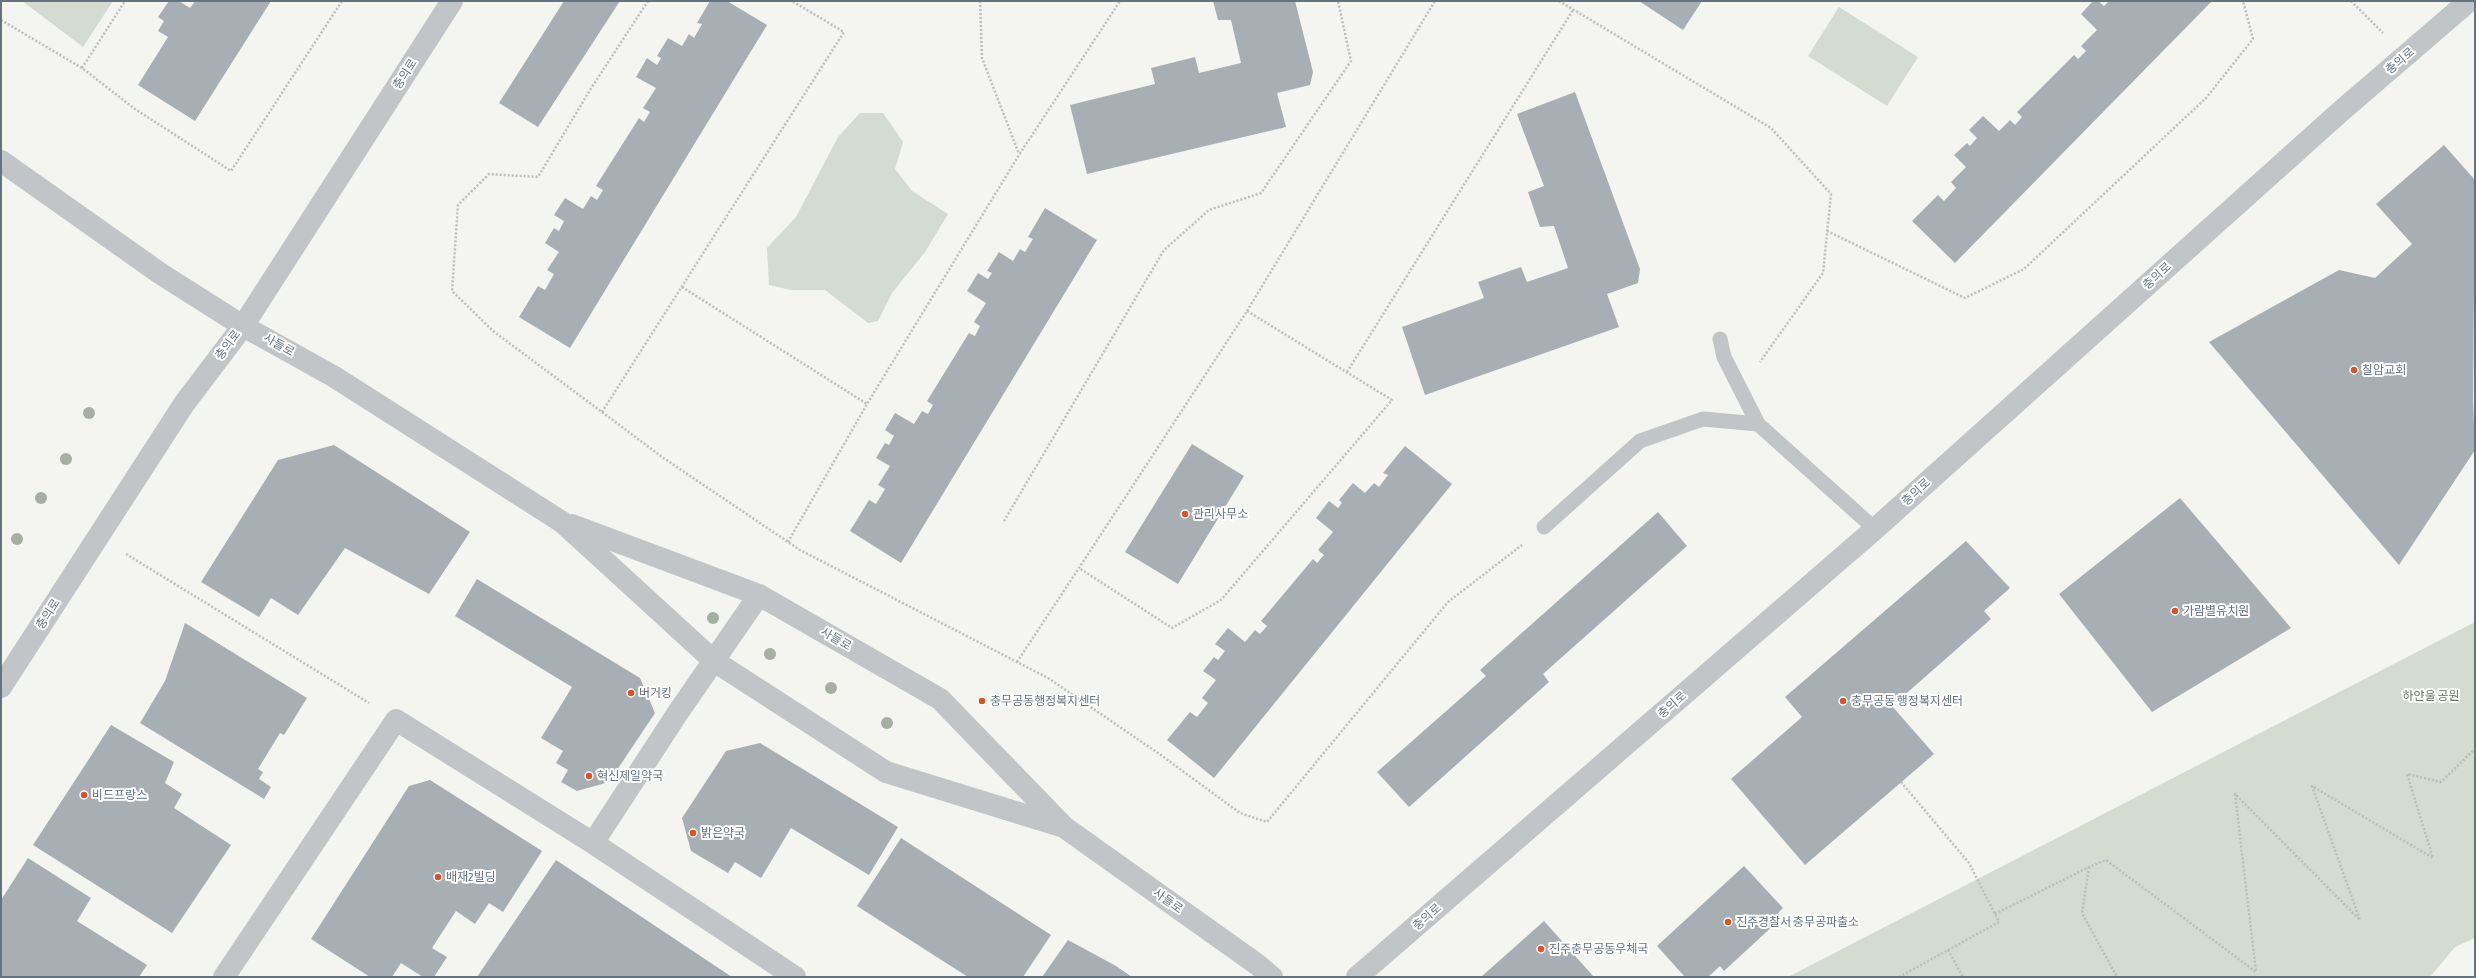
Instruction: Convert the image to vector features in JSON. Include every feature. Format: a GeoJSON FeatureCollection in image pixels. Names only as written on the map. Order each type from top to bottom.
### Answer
{"type":"FeatureCollection","features":[{"type":"Feature","properties":{"kind":"street","name":"충의로"},"geometry":{"type":"LineString","coordinates":[[1,687],[184,404],[243,326],[452,1]]}},
{"type":"Feature","properties":{"kind":"street","name":"충의로"},"geometry":{"type":"LineString","coordinates":[[1357,977],[1875,529],[2340,112],[2406,57],[2469,1]]}},
{"type":"Feature","properties":{"kind":"street","name":"사들로"},"geometry":{"type":"LineString","coordinates":[[1,161],[161,274],[243,326],[333,376],[562,522],[714,661],[886,772],[1064,827]]}},
{"type":"Feature","properties":{"kind":"street","name":"사들로"},"geometry":{"type":"LineString","coordinates":[[562,522],[759,595],[940,699],[1064,827],[1258,965],[1272,977]]}},
{"type":"Feature","properties":{"kind":"street"},"geometry":{"type":"LineString","coordinates":[[593,843],[759,595]]}},
{"type":"Feature","properties":{"kind":"street"},"geometry":{"type":"LineString","coordinates":[[224,977],[396,720],[593,843],[795,977]]}},
{"type":"Feature","properties":{"kind":"lane"},"geometry":{"type":"LineString","coordinates":[[1720,339],[1724,357],[1758,424],[1875,529]]}},
{"type":"Feature","properties":{"kind":"lane"},"geometry":{"type":"LineString","coordinates":[[1544,527],[1640,441],[1703,419],[1758,424]]}},
{"type":"Feature","properties":{"kind":"path"},"geometry":{"type":"LineString","coordinates":[[82,68],[125,1]]}},
{"type":"Feature","properties":{"kind":"path"},"geometry":{"type":"LineString","coordinates":[[1,20],[82,68],[135,108],[230,171],[342,1]]}},
{"type":"Feature","properties":{"kind":"path"},"geometry":{"type":"LineString","coordinates":[[648,1],[590,90],[538,177],[489,174],[458,205],[452,291],[493,331],[662,457],[788,542],[1048,678],[1158,754],[1240,814],[1267,822],[1448,602],[1544,527]]}},
{"type":"Feature","properties":{"kind":"path"},"geometry":{"type":"LineString","coordinates":[[602,412],[844,32],[792,1]]}},
{"type":"Feature","properties":{"kind":"path"},"geometry":{"type":"LineString","coordinates":[[980,1],[982,58],[1019,155]]}},
{"type":"Feature","properties":{"kind":"path"},"geometry":{"type":"LineString","coordinates":[[788,542],[867,404],[1019,155],[1120,1]]}},
{"type":"Feature","properties":{"kind":"path"},"geometry":{"type":"LineString","coordinates":[[1004,521],[1164,250],[1209,210],[1261,193],[1352,61],[1338,1]]}},
{"type":"Feature","properties":{"kind":"path"},"geometry":{"type":"LineString","coordinates":[[1017,662],[1247,311],[1435,1]]}},
{"type":"Feature","properties":{"kind":"path"},"geometry":{"type":"LineString","coordinates":[[1559,1],[1771,128],[1831,194],[1823,273],[1740,390]]}},
{"type":"Feature","properties":{"kind":"path"},"geometry":{"type":"LineString","coordinates":[[1827,231],[1965,298],[2024,269],[2206,98],[2253,39],[2242,1]]}},
{"type":"Feature","properties":{"kind":"path"},"geometry":{"type":"LineString","coordinates":[[2351,1],[2406,57]]}},
{"type":"Feature","properties":{"kind":"path"},"geometry":{"type":"LineString","coordinates":[[1347,372],[1573,10]]}},
{"type":"Feature","properties":{"kind":"path"},"geometry":{"type":"LineString","coordinates":[[682,287],[867,404]]}},
{"type":"Feature","properties":{"kind":"path"},"geometry":{"type":"LineString","coordinates":[[1079,568],[1172,628],[1221,600],[1392,400],[1247,311]]}},
{"type":"Feature","properties":{"kind":"path"},"geometry":{"type":"LineString","coordinates":[[98,537],[396,720]]}},
{"type":"Feature","properties":{"kind":"path"},"geometry":{"type":"LineString","coordinates":[[1995,914],[2089,866],[2106,860],[2256,972],[2235,794],[2360,920],[2312,786],[2433,858],[2407,774],[2441,782],[2475,749]]}},
{"type":"Feature","properties":{"kind":"path"},"geometry":{"type":"LineString","coordinates":[[1899,977],[1999,922],[1969,863],[1901,782]]}},
{"type":"Feature","properties":{"kind":"path"},"geometry":{"type":"LineString","coordinates":[[2089,866],[2082,913],[2117,977]]}},
{"type":"Feature","properties":{"kind":"path"},"geometry":{"type":"LineString","coordinates":[[1948,950],[1963,977]]}},
{"type":"Feature","properties":{"kind":"green space"},"geometry":{"type":"Polygon","coordinates":[[[22,1],[113,1],[83,47],[22,1]]]}},
{"type":"Feature","properties":{"kind":"green space"},"geometry":{"type":"Polygon","coordinates":[[[1839,7],[1918,57],[1887,106],[1808,56],[1839,7]]]}},
{"type":"Feature","properties":{"kind":"green space"},"geometry":{"type":"Polygon","coordinates":[[[860,113],[883,113],[903,142],[895,169],[912,191],[948,214],[925,252],[892,293],[878,321],[868,323],[825,290],[791,290],[769,285],[767,248],[796,217],[838,137],[860,113]]]}},
{"type":"Feature","properties":{"kind":"green space","name":"하얀울 공원"},"geometry":{"type":"Polygon","coordinates":[[[2475,622],[2475,938],[2455,947],[2430,977],[1788,977],[2475,622]]]}},
{"type":"Feature","properties":{"kind":"building"},"geometry":{"type":"Polygon","coordinates":[[[169,1],[179,1],[190,8],[195,1],[271,1],[195,121],[138,85],[168,37],[158,31],[164,21],[158,17],[169,1]]]}},
{"type":"Feature","properties":{"kind":"building"},"geometry":{"type":"Polygon","coordinates":[[[564,1],[620,1],[538,127],[499,103],[564,1]]]}},
{"type":"Feature","properties":{"kind":"building"},"geometry":{"type":"Polygon","coordinates":[[[710,1],[727,1],[767,25],[570,348],[519,317],[538,286],[545,290],[554,274],[547,270],[559,252],[545,243],[554,228],[559,231],[564,221],[554,215],[565,198],[583,209],[591,196],[597,200],[603,190],[596,186],[639,118],[644,122],[650,112],[643,108],[656,88],[636,77],[647,58],[657,65],[661,58],[657,56],[668,38],[682,46],[689,34],[694,38],[702,24],[697,23],[710,1]]]}},
{"type":"Feature","properties":{"kind":"building"},"geometry":{"type":"Polygon","coordinates":[[[1213,1],[1295,1],[1313,72],[1310,85],[1277,93],[1286,127],[1087,174],[1070,105],[1155,84],[1151,68],[1195,57],[1199,73],[1241,63],[1231,20],[1218,20],[1213,1]]]}},
{"type":"Feature","properties":{"kind":"building"},"geometry":{"type":"Polygon","coordinates":[[[1639,1],[1702,1],[1683,30],[1639,1]]]}},
{"type":"Feature","properties":{"kind":"building"},"geometry":{"type":"Polygon","coordinates":[[[2093,1],[2098,1],[2104,6],[2109,1],[2212,1],[1955,263],[1912,221],[1938,195],[1944,201],[1956,188],[1951,182],[1966,167],[1954,155],[1967,143],[1970,146],[1977,138],[1969,130],[1983,116],[1999,131],[2010,120],[2015,125],[2022,117],[2017,112],[2074,55],[2078,59],[2086,51],[2081,46],[2097,30],[2081,14],[2093,1]]]}},
{"type":"Feature","properties":{"kind":"building"},"geometry":{"type":"Polygon","coordinates":[[[1575,92],[1640,269],[1638,283],[1607,294],[1619,327],[1425,395],[1402,327],[1484,298],[1478,282],[1521,267],[1527,282],[1568,268],[1554,226],[1540,227],[1528,192],[1544,186],[1517,114],[1575,92]]]}},
{"type":"Feature","properties":{"kind":"building","name":"칠암교회"},"geometry":{"type":"Polygon","coordinates":[[[2444,145],[2475,180],[2473,400],[2475,450],[2399,565],[2209,342],[2339,270],[2375,278],[2412,244],[2376,204],[2444,145]]]}},
{"type":"Feature","properties":{"kind":"building"},"geometry":{"type":"Polygon","coordinates":[[[1045,208],[1097,240],[901,563],[850,531],[869,500],[876,504],[885,489],[878,485],[890,466],[876,458],[885,443],[889,445],[894,436],[885,430],[895,413],[914,424],[922,411],[928,414],[933,405],[927,401],[969,333],[975,336],[980,326],[974,322],[986,303],[967,291],[978,273],[988,279],[992,273],[987,271],[999,252],[1013,261],[1020,249],[1025,252],[1033,239],[1028,237],[1045,208]]]}},
{"type":"Feature","properties":{"kind":"building","name":"관리사무소"},"geometry":{"type":"Polygon","coordinates":[[[1192,444],[1244,476],[1178,584],[1125,552],[1192,444]]]}},
{"type":"Feature","properties":{"kind":"building"},"geometry":{"type":"Polygon","coordinates":[[[334,445],[470,532],[429,594],[345,548],[298,615],[271,598],[259,617],[201,582],[278,460],[334,445]]]}},
{"type":"Feature","properties":{"kind":"building"},"geometry":{"type":"Polygon","coordinates":[[[1405,446],[1452,484],[1214,778],[1167,740],[1190,712],[1197,717],[1208,703],[1202,698],[1216,680],[1203,671],[1214,657],[1218,660],[1225,651],[1215,644],[1228,628],[1245,642],[1255,630],[1260,634],[1267,626],[1261,621],[1313,559],[1317,563],[1324,555],[1318,550],[1333,532],[1316,518],[1329,501],[1338,508],[1342,503],[1339,500],[1353,483],[1365,493],[1374,483],[1379,487],[1388,475],[1383,473],[1405,446]]]}},
{"type":"Feature","properties":{"kind":"building","name":"가람별유치원"},"geometry":{"type":"Polygon","coordinates":[[[2180,498],[2291,628],[2152,712],[2059,594],[2180,498]]]}},
{"type":"Feature","properties":{"kind":"building"},"geometry":{"type":"Polygon","coordinates":[[[1658,512],[1687,546],[1543,674],[1549,682],[1409,807],[1377,772],[1486,676],[1480,670],[1658,512]]]}},
{"type":"Feature","properties":{"kind":"building","name":"충무공동 행정복지센터"},"geometry":{"type":"Polygon","coordinates":[[[1966,541],[2010,588],[1984,611],[1991,619],[1892,706],[1934,754],[1805,865],[1731,779],[1802,717],[1785,697],[1966,541]]]}},
{"type":"Feature","properties":{"kind":"building"},"geometry":{"type":"Polygon","coordinates":[[[477,579],[640,678],[655,713],[609,782],[577,791],[561,782],[568,770],[556,763],[563,751],[541,738],[572,687],[455,616],[477,579]]]}},
{"type":"Feature","properties":{"kind":"building"},"geometry":{"type":"Polygon","coordinates":[[[185,623],[307,698],[284,735],[280,733],[258,769],[263,772],[259,779],[271,787],[264,799],[140,723],[165,681],[185,623]]]}},
{"type":"Feature","properties":{"kind":"building"},"geometry":{"type":"Polygon","coordinates":[[[111,725],[174,762],[165,783],[182,794],[174,808],[231,845],[172,933],[33,845],[111,725]]]}},
{"type":"Feature","properties":{"kind":"building"},"geometry":{"type":"Polygon","coordinates":[[[760,743],[898,827],[869,875],[791,828],[761,878],[735,862],[728,873],[691,851],[682,818],[726,751],[760,743]]]}},
{"type":"Feature","properties":{"kind":"building","name":"배재2빌딩"},"geometry":{"type":"Polygon","coordinates":[[[430,780],[542,851],[503,912],[489,903],[475,924],[456,911],[432,948],[447,957],[434,977],[423,977],[401,963],[392,977],[370,977],[311,939],[409,786],[430,780]]]}},
{"type":"Feature","properties":{"kind":"building"},"geometry":{"type":"Polygon","coordinates":[[[901,838],[1051,935],[1023,977],[968,977],[857,906],[901,838]]]}},
{"type":"Feature","properties":{"kind":"building"},"geometry":{"type":"Polygon","coordinates":[[[28,858],[91,898],[77,921],[147,965],[139,977],[1,977],[1,900],[28,858]]]}},
{"type":"Feature","properties":{"kind":"building"},"geometry":{"type":"Polygon","coordinates":[[[556,860],[732,977],[477,977],[556,860]]]}},
{"type":"Feature","properties":{"kind":"building","name":"진주경찰서 충무공파출소"},"geometry":{"type":"Polygon","coordinates":[[[1744,866],[1783,908],[1771,920],[1775,924],[1724,971],[1720,966],[1708,977],[1685,977],[1657,946],[1744,866]]]}},
{"type":"Feature","properties":{"kind":"building","name":"진주충무공동우체국"},"geometry":{"type":"Polygon","coordinates":[[[1544,921],[1594,977],[1481,977],[1544,921]]]}},
{"type":"Feature","properties":{"kind":"building"},"geometry":{"type":"Polygon","coordinates":[[[1068,940],[1116,966],[1132,977],[1042,977],[1068,940]]]}},
{"type":"Feature","properties":{"kind":"place","name":"칠암교회"},"geometry":{"type":"Point","coordinates":[2354,370]}},
{"type":"Feature","properties":{"kind":"place","name":"관리사무소"},"geometry":{"type":"Point","coordinates":[1185,514]}},
{"type":"Feature","properties":{"kind":"place","name":"가람별유치원"},"geometry":{"type":"Point","coordinates":[2175,611]}},
{"type":"Feature","properties":{"kind":"place","name":"버거킹"},"geometry":{"type":"Point","coordinates":[631,693]}},
{"type":"Feature","properties":{"kind":"place","name":"충무공동행정복지센터"},"geometry":{"type":"Point","coordinates":[982,701]}},
{"type":"Feature","properties":{"kind":"place","name":"충무공동 행정복지센터"},"geometry":{"type":"Point","coordinates":[1843,701]}},
{"type":"Feature","properties":{"kind":"place","name":"혁신제일약국"},"geometry":{"type":"Point","coordinates":[589,776]}},
{"type":"Feature","properties":{"kind":"place","name":"비드프랑스"},"geometry":{"type":"Point","coordinates":[84,795]}},
{"type":"Feature","properties":{"kind":"place","name":"밝은약국"},"geometry":{"type":"Point","coordinates":[693,833]}},
{"type":"Feature","properties":{"kind":"place","name":"배재2빌딩"},"geometry":{"type":"Point","coordinates":[438,877]}},
{"type":"Feature","properties":{"kind":"place","name":"진주경찰서 충무공파출소"},"geometry":{"type":"Point","coordinates":[1728,922]}},
{"type":"Feature","properties":{"kind":"place","name":"진주충무공동우체국"},"geometry":{"type":"Point","coordinates":[1541,949]}}]}
